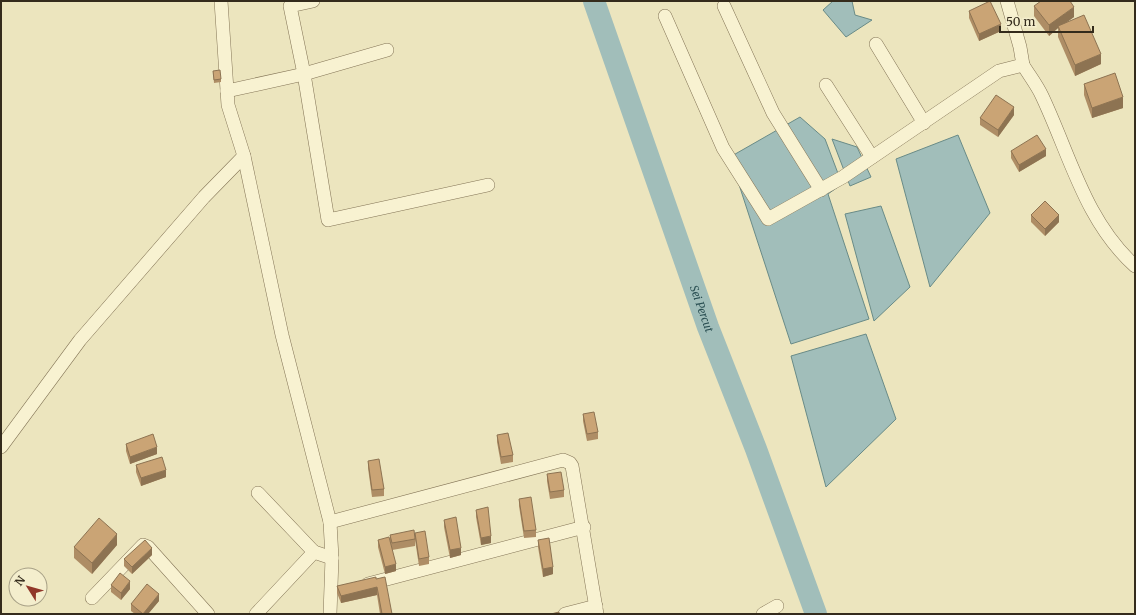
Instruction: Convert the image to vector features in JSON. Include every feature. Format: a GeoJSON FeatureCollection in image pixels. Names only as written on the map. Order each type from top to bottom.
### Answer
{"type":"FeatureCollection","features":[{"type":"Feature","properties":{"kind":"street"},"geometry":{"type":"LineString","coordinates":[[221,1],[228,105],[244,156],[282,335],[330,522],[332,558],[330,614]]}},
{"type":"Feature","properties":{"kind":"street"},"geometry":{"type":"LineString","coordinates":[[313,1],[290,3],[304,74],[328,220],[488,185]]}},
{"type":"Feature","properties":{"kind":"street"},"geometry":{"type":"LineString","coordinates":[[1007,1],[1020,47],[1023,65],[1041,95],[1084,196],[1101,226],[1124,255],[1135,266]]}},
{"type":"Feature","properties":{"kind":"street"},"geometry":{"type":"LineString","coordinates":[[724,6],[773,113],[821,190]]}},
{"type":"Feature","properties":{"kind":"street"},"geometry":{"type":"LineString","coordinates":[[665,16],[723,148],[768,219],[821,190],[924,123],[999,71],[1023,65]]}},
{"type":"Feature","properties":{"kind":"street"},"geometry":{"type":"LineString","coordinates":[[876,44],[924,123]]}},
{"type":"Feature","properties":{"kind":"street"},"geometry":{"type":"LineString","coordinates":[[227,91],[304,74],[386,50]]}},
{"type":"Feature","properties":{"kind":"street"},"geometry":{"type":"LineString","coordinates":[[826,85],[872,157]]}},
{"type":"Feature","properties":{"kind":"street"},"geometry":{"type":"LineString","coordinates":[[1,447],[80,340],[204,197],[244,156]]}},
{"type":"Feature","properties":{"kind":"street"},"geometry":{"type":"LineString","coordinates":[[330,522],[563,460],[570,463],[572,466],[584,527],[596,610],[565,614]]}},
{"type":"Feature","properties":{"kind":"street"},"geometry":{"type":"LineString","coordinates":[[258,492],[314,552],[332,558]]}},
{"type":"Feature","properties":{"kind":"street"},"geometry":{"type":"LineString","coordinates":[[356,587],[584,527]]}},
{"type":"Feature","properties":{"kind":"street"},"geometry":{"type":"LineString","coordinates":[[92,598],[143,546],[148,548],[208,614]]}},
{"type":"Feature","properties":{"kind":"street"},"geometry":{"type":"LineString","coordinates":[[256,614],[314,552]]}},
{"type":"Feature","properties":{"kind":"street"},"geometry":{"type":"LineString","coordinates":[[330,593],[343,590]]}},
{"type":"Feature","properties":{"kind":"street"},"geometry":{"type":"LineString","coordinates":[[763,614],[777,606]]}},
{"type":"Feature","properties":{"kind":"water"},"geometry":{"type":"Polygon","coordinates":[[[833,1],[852,1],[855,15],[872,20],[846,37],[823,10],[833,1]]]}},
{"type":"Feature","properties":{"kind":"water"},"geometry":{"type":"Polygon","coordinates":[[[800,117],[825,139],[842,184],[828,194],[869,319],[791,344],[730,157],[800,117]]]}},
{"type":"Feature","properties":{"kind":"water"},"geometry":{"type":"Polygon","coordinates":[[[958,135],[990,213],[930,287],[896,159],[958,135]]]}},
{"type":"Feature","properties":{"kind":"water"},"geometry":{"type":"Polygon","coordinates":[[[832,139],[857,147],[871,177],[850,186],[832,139]]]}},
{"type":"Feature","properties":{"kind":"water"},"geometry":{"type":"Polygon","coordinates":[[[881,206],[910,287],[874,321],[845,214],[881,206]]]}},
{"type":"Feature","properties":{"kind":"water"},"geometry":{"type":"Polygon","coordinates":[[[866,334],[896,419],[826,487],[791,356],[866,334]]]}},
{"type":"Feature","properties":{"kind":"building"},"geometry":{"type":"Polygon","coordinates":[[[990,1],[1001,24],[979,34],[969,11],[990,1]]]}},
{"type":"Feature","properties":{"kind":"building"},"geometry":{"type":"Polygon","coordinates":[[[1041,1],[1070,1],[1074,7],[1049,25],[1034,6],[1041,1]]]}},
{"type":"Feature","properties":{"kind":"building"},"geometry":{"type":"Polygon","coordinates":[[[1084,15],[1101,54],[1075,65],[1058,26],[1084,15]]]}},
{"type":"Feature","properties":{"kind":"building"},"geometry":{"type":"Polygon","coordinates":[[[220,70],[221,79],[214,80],[213,71],[220,70]]]}},
{"type":"Feature","properties":{"kind":"building"},"geometry":{"type":"Polygon","coordinates":[[[1115,73],[1123,97],[1092,108],[1084,84],[1115,73]]]}},
{"type":"Feature","properties":{"kind":"building"},"geometry":{"type":"Polygon","coordinates":[[[996,95],[1014,107],[998,130],[980,118],[996,95]]]}},
{"type":"Feature","properties":{"kind":"building"},"geometry":{"type":"Polygon","coordinates":[[[1037,135],[1046,149],[1019,165],[1011,151],[1037,135]]]}},
{"type":"Feature","properties":{"kind":"building"},"geometry":{"type":"Polygon","coordinates":[[[1045,201],[1059,215],[1045,229],[1031,215],[1045,201]]]}},
{"type":"Feature","properties":{"kind":"building"},"geometry":{"type":"Polygon","coordinates":[[[594,412],[598,432],[587,434],[583,414],[594,412]]]}},
{"type":"Feature","properties":{"kind":"building"},"geometry":{"type":"Polygon","coordinates":[[[508,433],[513,455],[501,457],[497,435],[508,433]]]}},
{"type":"Feature","properties":{"kind":"building"},"geometry":{"type":"Polygon","coordinates":[[[153,434],[157,447],[130,457],[126,444],[153,434]]]}},
{"type":"Feature","properties":{"kind":"building"},"geometry":{"type":"Polygon","coordinates":[[[162,457],[166,470],[141,478],[136,465],[162,457]]]}},
{"type":"Feature","properties":{"kind":"building"},"geometry":{"type":"Polygon","coordinates":[[[379,459],[384,489],[372,490],[368,461],[379,459]]]}},
{"type":"Feature","properties":{"kind":"building"},"geometry":{"type":"Polygon","coordinates":[[[561,472],[564,490],[550,492],[547,474],[561,472]]]}},
{"type":"Feature","properties":{"kind":"building"},"geometry":{"type":"Polygon","coordinates":[[[531,497],[536,530],[524,531],[519,499],[531,497]]]}},
{"type":"Feature","properties":{"kind":"building"},"geometry":{"type":"Polygon","coordinates":[[[488,507],[491,536],[481,538],[476,510],[488,507]]]}},
{"type":"Feature","properties":{"kind":"building"},"geometry":{"type":"Polygon","coordinates":[[[456,517],[461,548],[450,550],[444,520],[456,517]]]}},
{"type":"Feature","properties":{"kind":"building"},"geometry":{"type":"Polygon","coordinates":[[[99,518],[117,534],[92,563],[74,547],[99,518]]]}},
{"type":"Feature","properties":{"kind":"building"},"geometry":{"type":"Polygon","coordinates":[[[414,530],[415,539],[392,543],[390,535],[414,530]]]}},
{"type":"Feature","properties":{"kind":"building"},"geometry":{"type":"Polygon","coordinates":[[[425,531],[429,557],[419,559],[415,533],[425,531]]]}},
{"type":"Feature","properties":{"kind":"building"},"geometry":{"type":"Polygon","coordinates":[[[389,537],[396,564],[385,567],[378,540],[389,537]]]}},
{"type":"Feature","properties":{"kind":"building"},"geometry":{"type":"Polygon","coordinates":[[[549,538],[553,567],[543,569],[538,540],[549,538]]]}},
{"type":"Feature","properties":{"kind":"building"},"geometry":{"type":"Polygon","coordinates":[[[145,540],[152,548],[132,567],[124,559],[145,540]]]}},
{"type":"Feature","properties":{"kind":"building"},"geometry":{"type":"Polygon","coordinates":[[[120,573],[130,581],[121,593],[111,585],[120,573]]]}},
{"type":"Feature","properties":{"kind":"building"},"geometry":{"type":"Polygon","coordinates":[[[376,577],[376,579],[385,577],[392,614],[382,614],[377,587],[341,596],[337,586],[376,577]]]}},
{"type":"Feature","properties":{"kind":"building"},"geometry":{"type":"Polygon","coordinates":[[[147,584],[159,594],[143,614],[131,604],[147,584]]]}},
{"type":"Feature","properties":{"kind":"waterway","name":"Sei Percut"},"geometry":{"type":"LineString","coordinates":[[594,1],[708,327],[756,449],[816,614]]}}]}
